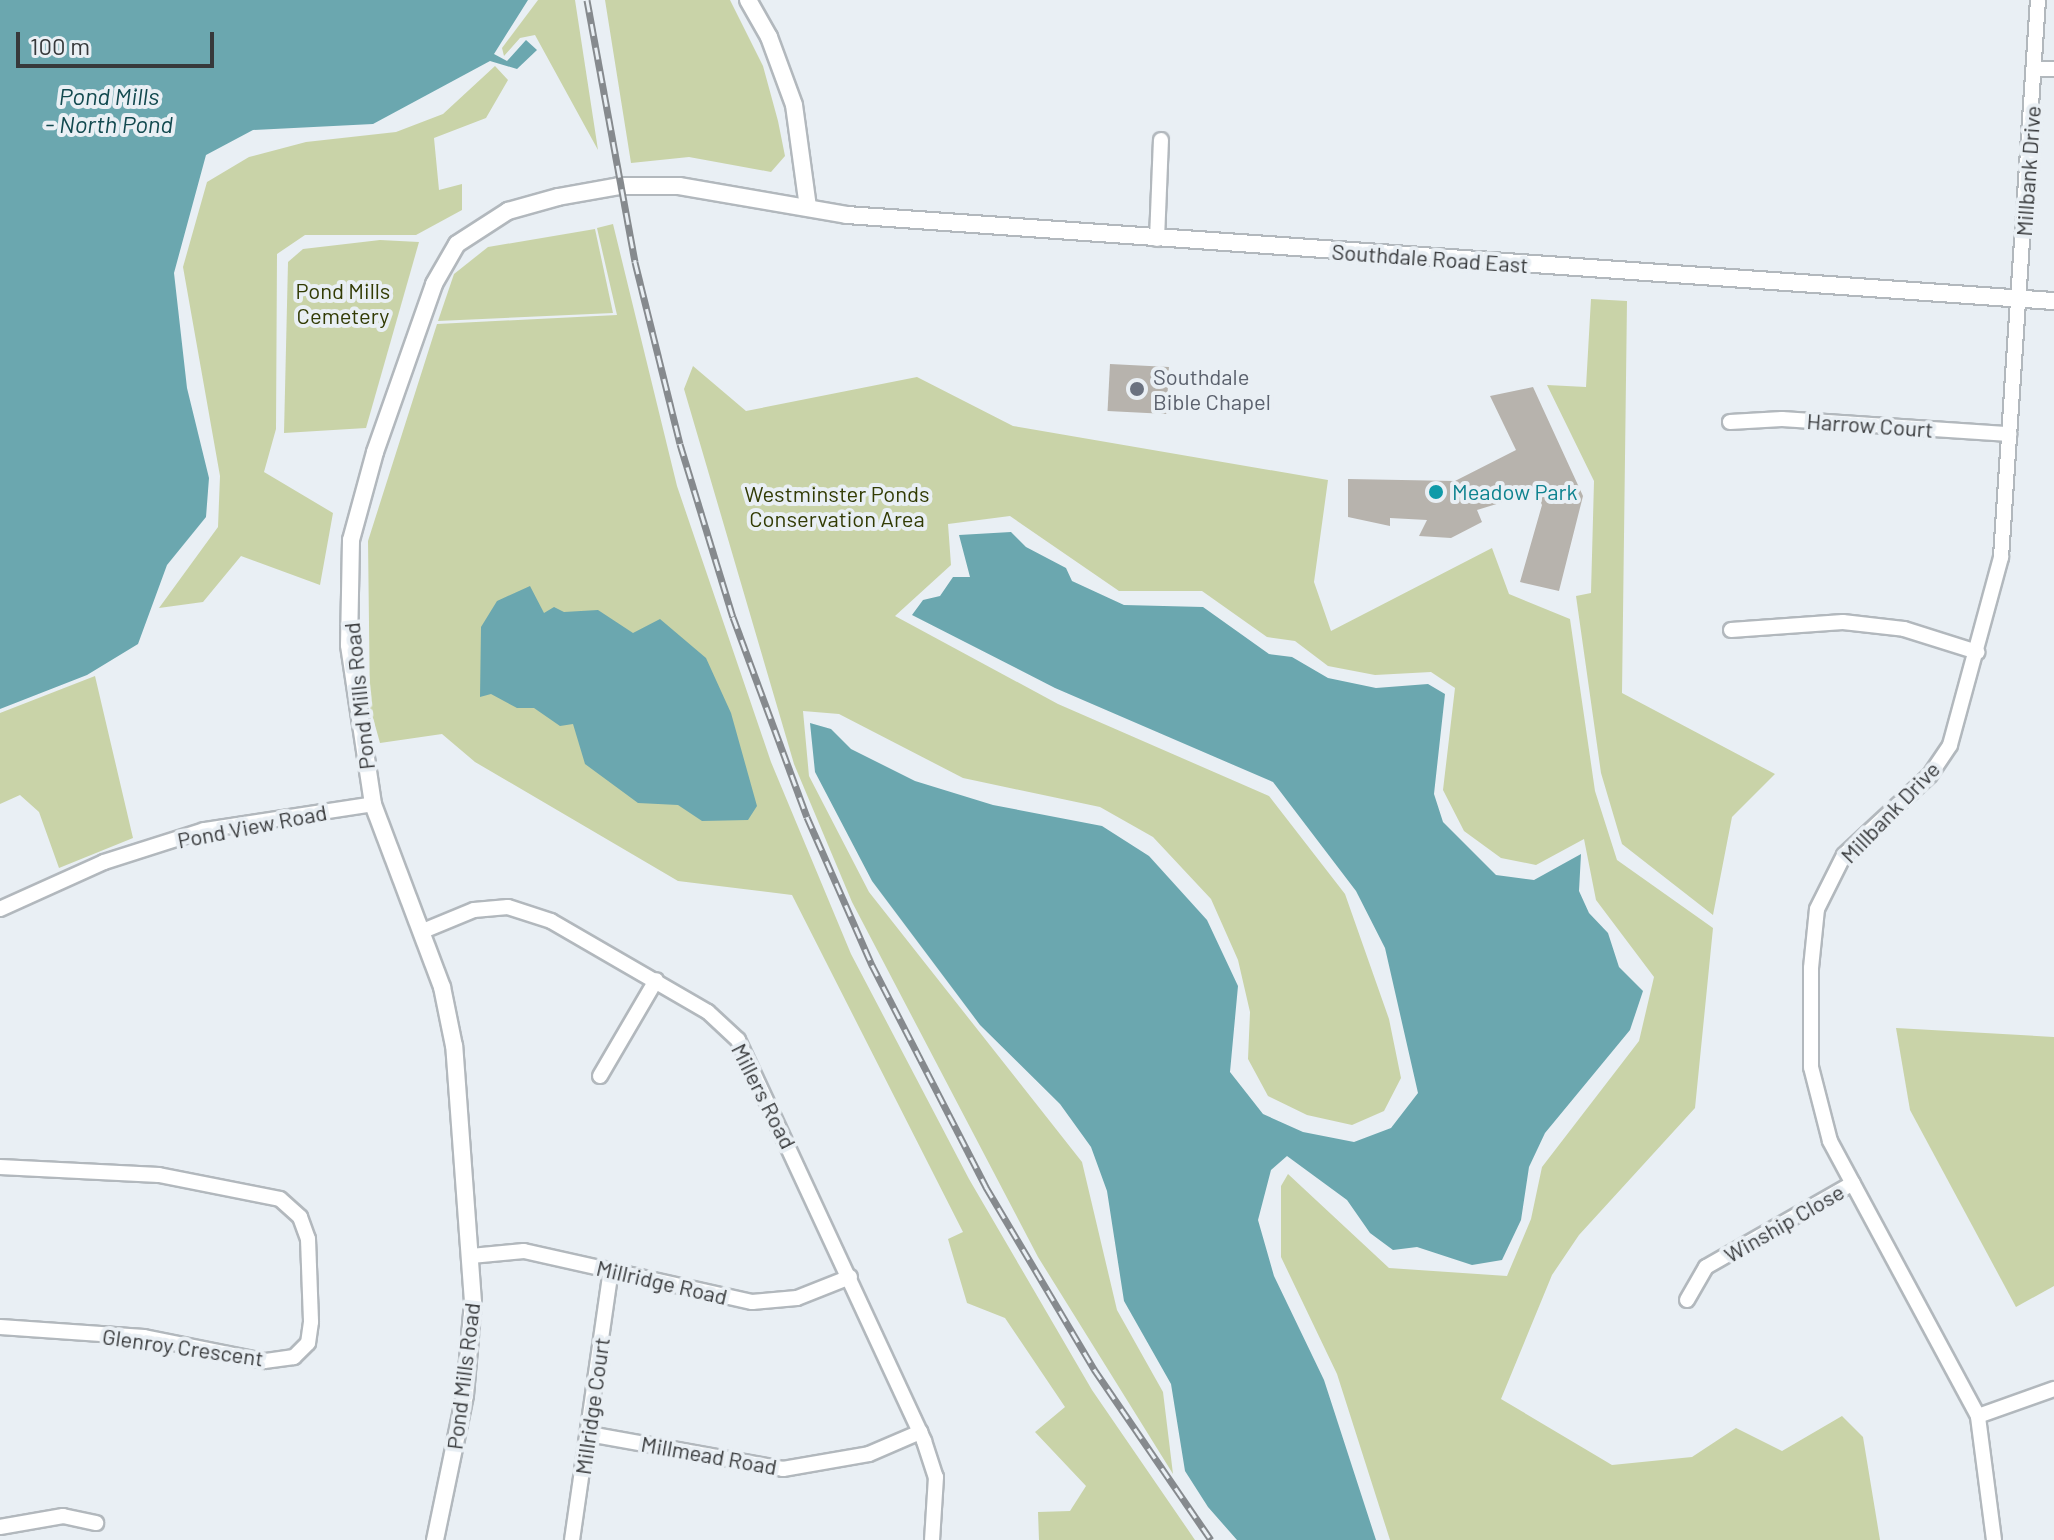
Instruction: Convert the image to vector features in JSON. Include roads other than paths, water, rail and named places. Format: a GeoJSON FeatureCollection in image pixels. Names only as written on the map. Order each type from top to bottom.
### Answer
{"type":"FeatureCollection","features":[{"type":"Feature","properties":{"kind":"main road"},"geometry":{"type":"LineString","coordinates":[[748,0],[769,37],[794,105],[808,207]]}},
{"type":"Feature","properties":{"kind":"main road","name":"Pond Mills Road"},"geometry":{"type":"LineString","coordinates":[[435,1540],[465,1395],[471,1256],[454,1046],[423,931],[373,804],[349,645],[351,540],[406,358],[457,244],[508,211],[619,186],[679,186],[808,207]]}},
{"type":"Feature","properties":{"kind":"main road","name":"Southdale Road East"},"geometry":{"type":"LineString","coordinates":[[808,207],[1157,239],[2054,301]]}},
{"type":"Feature","properties":{"kind":"street","name":"Millbank Drive"},"geometry":{"type":"LineString","coordinates":[[1994,1540],[1978,1416],[1830,1141],[1811,1067],[1817,909],[1844,855],[1930,775],[1950,745],[2001,557],[2038,0]]}},
{"type":"Feature","properties":{"kind":"street"},"geometry":{"type":"LineString","coordinates":[[2034,69],[2054,69]]}},
{"type":"Feature","properties":{"kind":"street"},"geometry":{"type":"LineString","coordinates":[[1157,239],[1161,140]]}},
{"type":"Feature","properties":{"kind":"street","name":"Harrow Court"},"geometry":{"type":"LineString","coordinates":[[1730,422],[1782,419],[2010,434]]}},
{"type":"Feature","properties":{"kind":"street"},"geometry":{"type":"LineString","coordinates":[[1731,630],[1843,622],[1904,629],[1977,652]]}},
{"type":"Feature","properties":{"kind":"street","name":"Pond View Road"},"geometry":{"type":"LineString","coordinates":[[0,909],[104,862],[204,830],[373,804]]}},
{"type":"Feature","properties":{"kind":"street","name":"Millers Road"},"geometry":{"type":"LineString","coordinates":[[423,931],[474,910],[508,907],[551,921],[708,1012],[738,1040],[920,1432],[936,1477],[939,1515],[932,1540]]}},
{"type":"Feature","properties":{"kind":"street"},"geometry":{"type":"LineString","coordinates":[[600,1076],[656,980]]}},
{"type":"Feature","properties":{"kind":"street","name":"Glenroy Crescent"},"geometry":{"type":"LineString","coordinates":[[0,1167],[159,1175],[280,1199],[300,1217],[308,1239],[311,1322],[308,1343],[294,1357],[264,1361],[144,1337],[0,1327]]}},
{"type":"Feature","properties":{"kind":"street","name":"Winship Close"},"geometry":{"type":"LineString","coordinates":[[1687,1300],[1706,1267],[1853,1183]]}},
{"type":"Feature","properties":{"kind":"street","name":"Millridge Road"},"geometry":{"type":"LineString","coordinates":[[471,1256],[524,1251],[773,1303],[850,1277]]}},
{"type":"Feature","properties":{"kind":"street","name":"Millridge Court"},"geometry":{"type":"LineString","coordinates":[[572,1540],[611,1271]]}},
{"type":"Feature","properties":{"kind":"street"},"geometry":{"type":"LineString","coordinates":[[1978,1416],[2054,1389]]}},
{"type":"Feature","properties":{"kind":"street","name":"Millmead Road"},"geometry":{"type":"LineString","coordinates":[[589,1434],[783,1469],[869,1454],[920,1432]]}},
{"type":"Feature","properties":{"kind":"street"},"geometry":{"type":"LineString","coordinates":[[0,1527],[63,1516],[96,1523]]}},
{"type":"Feature","properties":{"kind":"water","name":"Pond Mills - North Pond"},"geometry":{"type":"Polygon","coordinates":[[[0,0],[528,0],[494,54],[507,61],[526,40],[537,50],[517,69],[490,61],[373,124],[253,130],[206,155],[174,273],[187,388],[209,478],[206,517],[167,565],[138,644],[87,675],[0,709],[0,0]]]}},
{"type":"Feature","properties":{"kind":"water"},"geometry":{"type":"Polygon","coordinates":[[[1011,532],[1026,547],[1066,568],[1072,581],[1124,605],[1203,607],[1269,654],[1292,657],[1328,678],[1376,688],[1428,684],[1445,694],[1434,794],[1443,822],[1496,875],[1534,880],[1581,854],[1579,891],[1589,913],[1608,933],[1619,967],[1643,991],[1630,1030],[1545,1133],[1529,1167],[1521,1220],[1502,1260],[1472,1265],[1417,1247],[1393,1250],[1370,1233],[1347,1200],[1287,1156],[1271,1170],[1258,1220],[1274,1276],[1324,1380],[1376,1540],[1237,1540],[1208,1507],[1185,1471],[1171,1384],[1124,1301],[1107,1191],[1091,1147],[1060,1104],[980,1025],[872,881],[815,772],[810,723],[831,729],[851,749],[915,781],[993,805],[1102,826],[1149,856],[1207,920],[1238,986],[1230,1072],[1263,1114],[1303,1132],[1354,1142],[1391,1128],[1418,1093],[1385,948],[1356,891],[1273,782],[1055,688],[912,615],[923,600],[940,596],[953,577],[970,577],[959,535],[1011,532]]]}},
{"type":"Feature","properties":{"kind":"water"},"geometry":{"type":"Polygon","coordinates":[[[530,586],[544,613],[554,607],[564,612],[598,610],[633,633],[660,619],[706,658],[731,713],[757,806],[748,820],[702,821],[678,805],[638,803],[585,764],[573,724],[560,726],[534,708],[517,708],[491,694],[480,697],[481,627],[497,601],[530,586]]]}},
{"type":"Feature","properties":{"kind":"railway"},"geometry":{"type":"LineString","coordinates":[[587,0],[635,262],[680,444],[733,617],[807,817],[872,965],[986,1187],[1094,1369],[1211,1540]]}},
{"type":"Feature","properties":{"kind":"place","name":"Southdale Bible Chapel"},"geometry":{"type":"Point","coordinates":[1137,389]}},
{"type":"Feature","properties":{"kind":"place","name":"Meadow Park"},"geometry":{"type":"Point","coordinates":[1436,492]}},
{"type":"Feature","properties":{"kind":"park label","name":"Pond Mills Cemetery"},"geometry":{"type":"Point","coordinates":[343,302]}},
{"type":"Feature","properties":{"kind":"park label","name":"Westminster Ponds Conservation Area"},"geometry":{"type":"Point","coordinates":[837,506]}}]}
